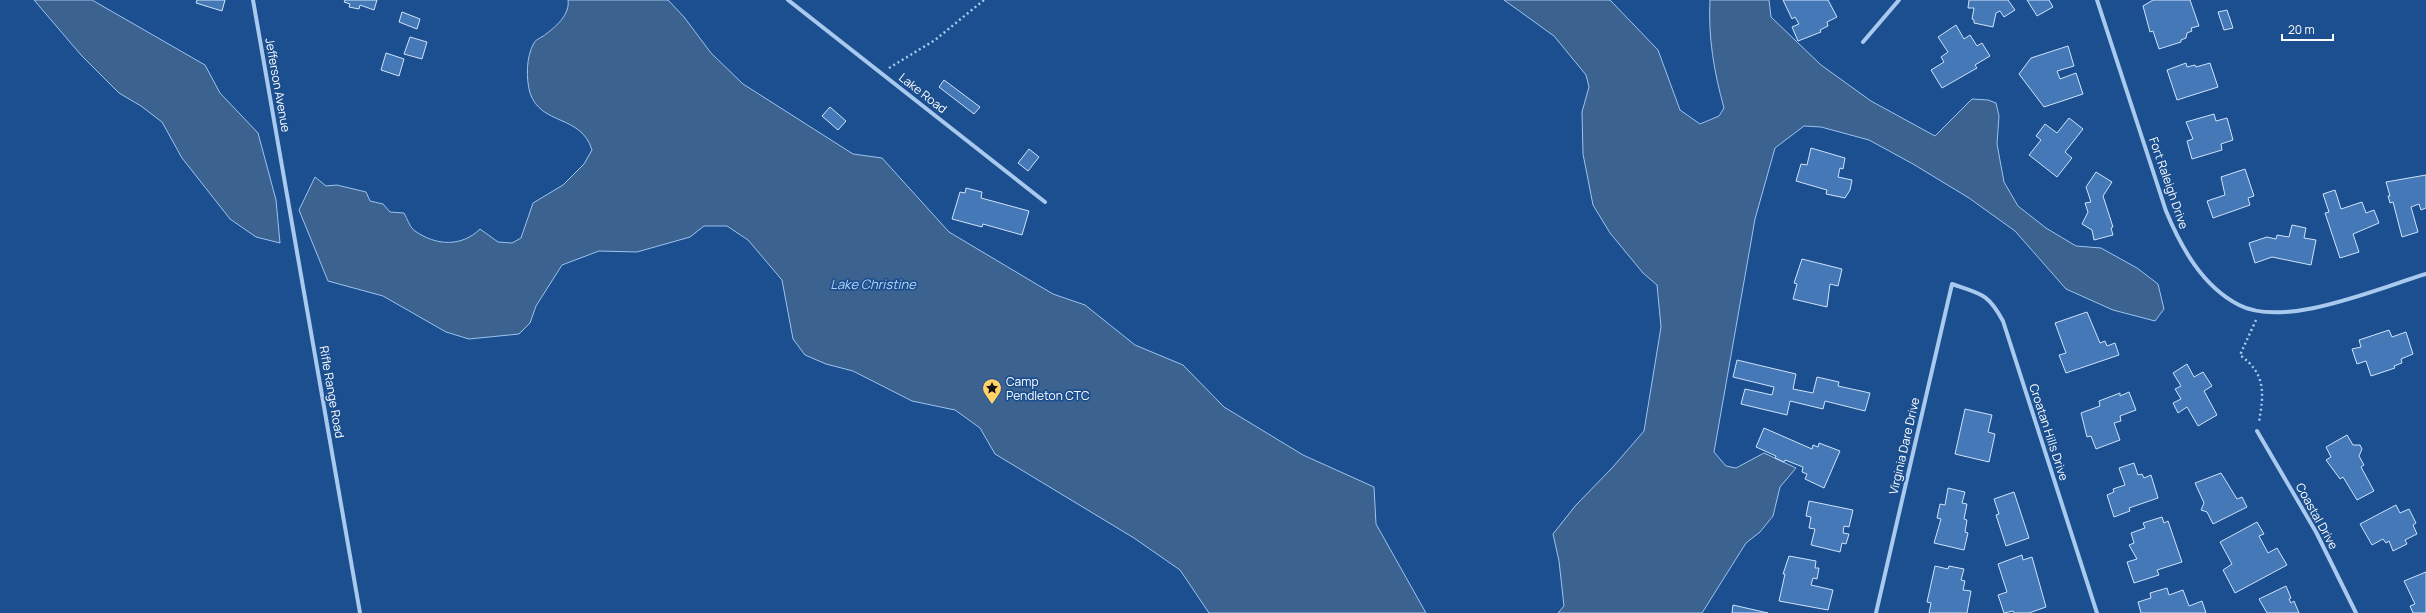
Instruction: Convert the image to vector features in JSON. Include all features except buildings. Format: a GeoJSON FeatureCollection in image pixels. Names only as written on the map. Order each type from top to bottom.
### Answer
{"type":"FeatureCollection","features":[{"type":"Feature","properties":{"kind":"street","name":"Jefferson Avenue"},"geometry":{"type":"LineString","coordinates":[[253,0],[284,174]]}},
{"type":"Feature","properties":{"kind":"street","name":"Lake Road"},"geometry":{"type":"LineString","coordinates":[[788,0],[1045,202]]}},
{"type":"Feature","properties":{"kind":"street"},"geometry":{"type":"LineString","coordinates":[[1863,42],[1899,0]]}},
{"type":"Feature","properties":{"kind":"street","name":"Fort Raleigh Drive"},"geometry":{"type":"LineString","coordinates":[[2097,0],[2166,211],[2179,243],[2202,275],[2223,295],[2240,306],[2262,311],[2311,310],[2426,274]]}},
{"type":"Feature","properties":{"kind":"street","name":"Rifle Range Road"},"geometry":{"type":"LineString","coordinates":[[284,174],[360,613]]}},
{"type":"Feature","properties":{"kind":"street","name":"Virginia Dare Drive"},"geometry":{"type":"LineString","coordinates":[[1876,613],[1952,284]]}},
{"type":"Feature","properties":{"kind":"street","name":"Croatan Hills Drive"},"geometry":{"type":"LineString","coordinates":[[1952,284],[1981,293],[1993,302],[2003,321],[2097,613]]}},
{"type":"Feature","properties":{"kind":"street","name":"Coastal Drive"},"geometry":{"type":"LineString","coordinates":[[2257,431],[2316,532],[2356,613]]}},
{"type":"Feature","properties":{"kind":"path"},"geometry":{"type":"LineString","coordinates":[[882,74],[901,58],[935,40],[984,0]]}},
{"type":"Feature","properties":{"kind":"path"},"geometry":{"type":"LineString","coordinates":[[2257,431],[2263,393],[2259,376],[2249,362],[2240,355],[2250,329],[2262,311]]}},
{"type":"Feature","properties":{"kind":"water"},"geometry":{"type":"Polygon","coordinates":[[[34,0],[92,0],[205,65],[220,93],[258,133],[276,200],[280,243],[256,237],[230,219],[182,158],[162,122],[141,106],[119,93],[81,55],[34,0]]]}},
{"type":"Feature","properties":{"kind":"water","name":"Lake Christine"},"geometry":{"type":"Polygon","coordinates":[[[568,0],[668,0],[684,17],[711,53],[743,84],[853,154],[882,158],[949,232],[1053,294],[1085,305],[1135,345],[1183,365],[1224,407],[1303,455],[1374,487],[1376,524],[1426,613],[1209,613],[1180,570],[1134,538],[995,454],[980,428],[955,410],[912,401],[853,371],[826,364],[805,355],[793,339],[782,280],[748,240],[727,226],[704,226],[690,237],[637,252],[599,251],[562,265],[536,306],[530,323],[519,334],[469,339],[446,332],[383,296],[328,281],[299,210],[315,177],[326,186],[337,185],[366,192],[370,201],[383,204],[390,212],[404,213],[413,230],[431,240],[440,242],[457,241],[473,235],[480,229],[498,242],[512,243],[521,238],[533,203],[563,185],[584,164],[592,150],[587,139],[579,131],[543,111],[535,103],[529,87],[527,74],[531,48],[538,39],[550,31],[562,19],[567,10],[568,0]]]}},
{"type":"Feature","properties":{"kind":"water"},"geometry":{"type":"Polygon","coordinates":[[[1504,0],[1610,0],[1658,50],[1680,110],[1700,124],[1719,116],[1724,108],[1712,54],[1710,0],[1769,0],[1771,17],[1821,65],[1871,101],[1935,136],[1972,99],[1988,100],[1996,103],[1999,116],[1997,144],[2004,182],[2018,206],[2046,228],[2076,246],[2101,248],[2137,268],[2158,284],[2164,309],[2155,321],[2113,310],[2066,289],[2015,231],[1969,198],[1913,164],[1869,140],[1821,127],[1804,126],[1775,148],[1755,219],[1714,452],[1726,466],[1736,468],[1764,453],[1796,468],[1780,487],[1773,516],[1760,532],[1746,543],[1702,613],[1558,613],[1564,606],[1559,561],[1553,534],[1576,505],[1612,468],[1644,431],[1661,327],[1657,285],[1643,273],[1610,233],[1593,205],[1583,154],[1582,112],[1589,87],[1586,75],[1554,36],[1504,0]]]}},
{"type":"Feature","properties":{"kind":"place","name":"Camp Pendleton CTC"},"geometry":{"type":"Point","coordinates":[992,405]}}]}
